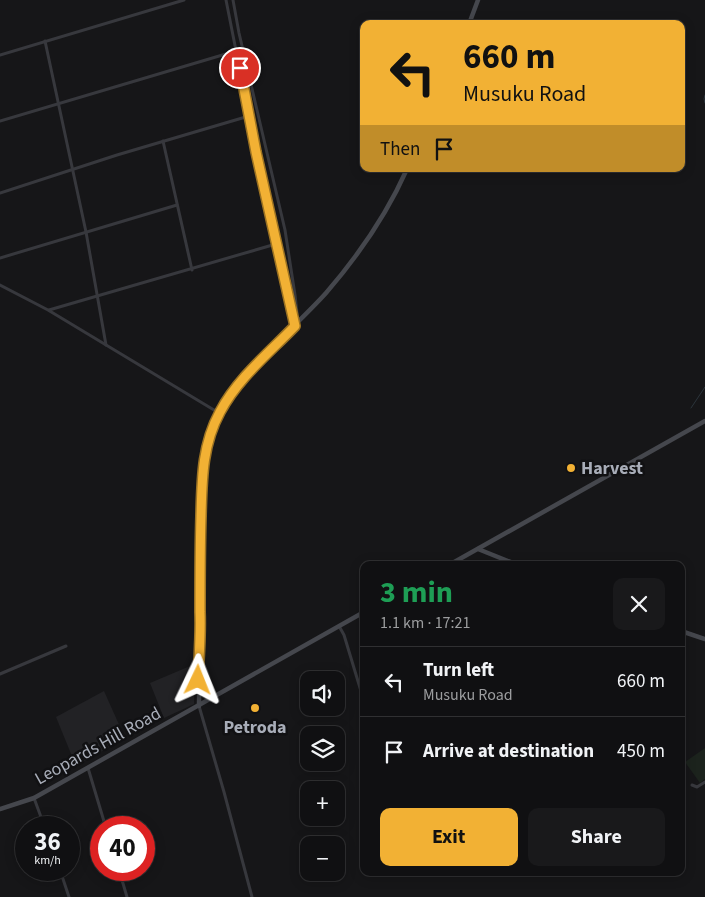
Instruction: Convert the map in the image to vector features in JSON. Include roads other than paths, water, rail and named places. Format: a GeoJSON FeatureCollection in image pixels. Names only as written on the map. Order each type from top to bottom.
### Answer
{"type":"FeatureCollection","features":[{"type":"Feature","properties":{"kind":"main road"},"geometry":{"type":"LineString","coordinates":[[470,20],[478,0]]}},
{"type":"Feature","properties":{"kind":"main road"},"geometry":{"type":"LineString","coordinates":[[199,706],[199,579],[203,463],[208,440],[220,412],[232,392],[326,292],[361,249],[405,172]]}},
{"type":"Feature","properties":{"kind":"main road"},"geometry":{"type":"LineString","coordinates":[[456,561],[705,421]]}},
{"type":"Feature","properties":{"kind":"main road"},"geometry":{"type":"LineString","coordinates":[[478,549],[508,561]]}},
{"type":"Feature","properties":{"kind":"main road","name":"Leopards Hill Road"},"geometry":{"type":"LineString","coordinates":[[0,809],[34,798],[360,614]]}},
{"type":"Feature","properties":{"kind":"main road"},"geometry":{"type":"LineString","coordinates":[[685,632],[705,639]]}},
{"type":"Feature","properties":{"kind":"street"},"geometry":{"type":"LineString","coordinates":[[0,55],[184,0]]}},
{"type":"Feature","properties":{"kind":"street"},"geometry":{"type":"LineString","coordinates":[[226,0],[276,244],[295,326]]}},
{"type":"Feature","properties":{"kind":"street"},"geometry":{"type":"LineString","coordinates":[[233,0],[290,259],[297,313],[295,326]]}},
{"type":"Feature","properties":{"kind":"street"},"geometry":{"type":"LineString","coordinates":[[45,41],[86,232],[106,345]]}},
{"type":"Feature","properties":{"kind":"street"},"geometry":{"type":"LineString","coordinates":[[0,121],[236,51]]}},
{"type":"Feature","properties":{"kind":"street"},"geometry":{"type":"LineString","coordinates":[[0,193],[72,169],[249,116]]}},
{"type":"Feature","properties":{"kind":"street"},"geometry":{"type":"LineString","coordinates":[[163,141],[192,270]]}},
{"type":"Feature","properties":{"kind":"street"},"geometry":{"type":"LineString","coordinates":[[0,258],[176,205]]}},
{"type":"Feature","properties":{"kind":"street"},"geometry":{"type":"LineString","coordinates":[[48,310],[192,270],[276,244]]}},
{"type":"Feature","properties":{"kind":"street"},"geometry":{"type":"LineString","coordinates":[[0,285],[48,310],[220,412]]}},
{"type":"Feature","properties":{"kind":"street"},"geometry":{"type":"LineString","coordinates":[[339,626],[344,635],[360,689]]}},
{"type":"Feature","properties":{"kind":"street"},"geometry":{"type":"LineString","coordinates":[[0,674],[66,646]]}},
{"type":"Feature","properties":{"kind":"street"},"geometry":{"type":"LineString","coordinates":[[199,706],[252,897]]}},
{"type":"Feature","properties":{"kind":"street"},"geometry":{"type":"LineString","coordinates":[[88,768],[102,816]]}},
{"type":"Feature","properties":{"kind":"street"},"geometry":{"type":"LineString","coordinates":[[692,785],[696,787],[705,782]]}},
{"type":"Feature","properties":{"kind":"street"},"geometry":{"type":"LineString","coordinates":[[34,798],[41,816]]}},
{"type":"Feature","properties":{"kind":"street"},"geometry":{"type":"LineString","coordinates":[[64,881],[69,897]]}},
{"type":"Feature","properties":{"kind":"street"},"geometry":{"type":"LineString","coordinates":[[122,881],[127,897]]}},
{"type":"Feature","properties":{"kind":"waterway"},"geometry":{"type":"LineString","coordinates":[[705,95],[705,103]]}},
{"type":"Feature","properties":{"kind":"waterway"},"geometry":{"type":"LineString","coordinates":[[691,408],[705,387]]}},
{"type":"Feature","properties":{"kind":"place","name":"Harvest"},"geometry":{"type":"Point","coordinates":[571,468]}},
{"type":"Feature","properties":{"kind":"place","name":"Petroda"},"geometry":{"type":"Point","coordinates":[255,708]}}]}
